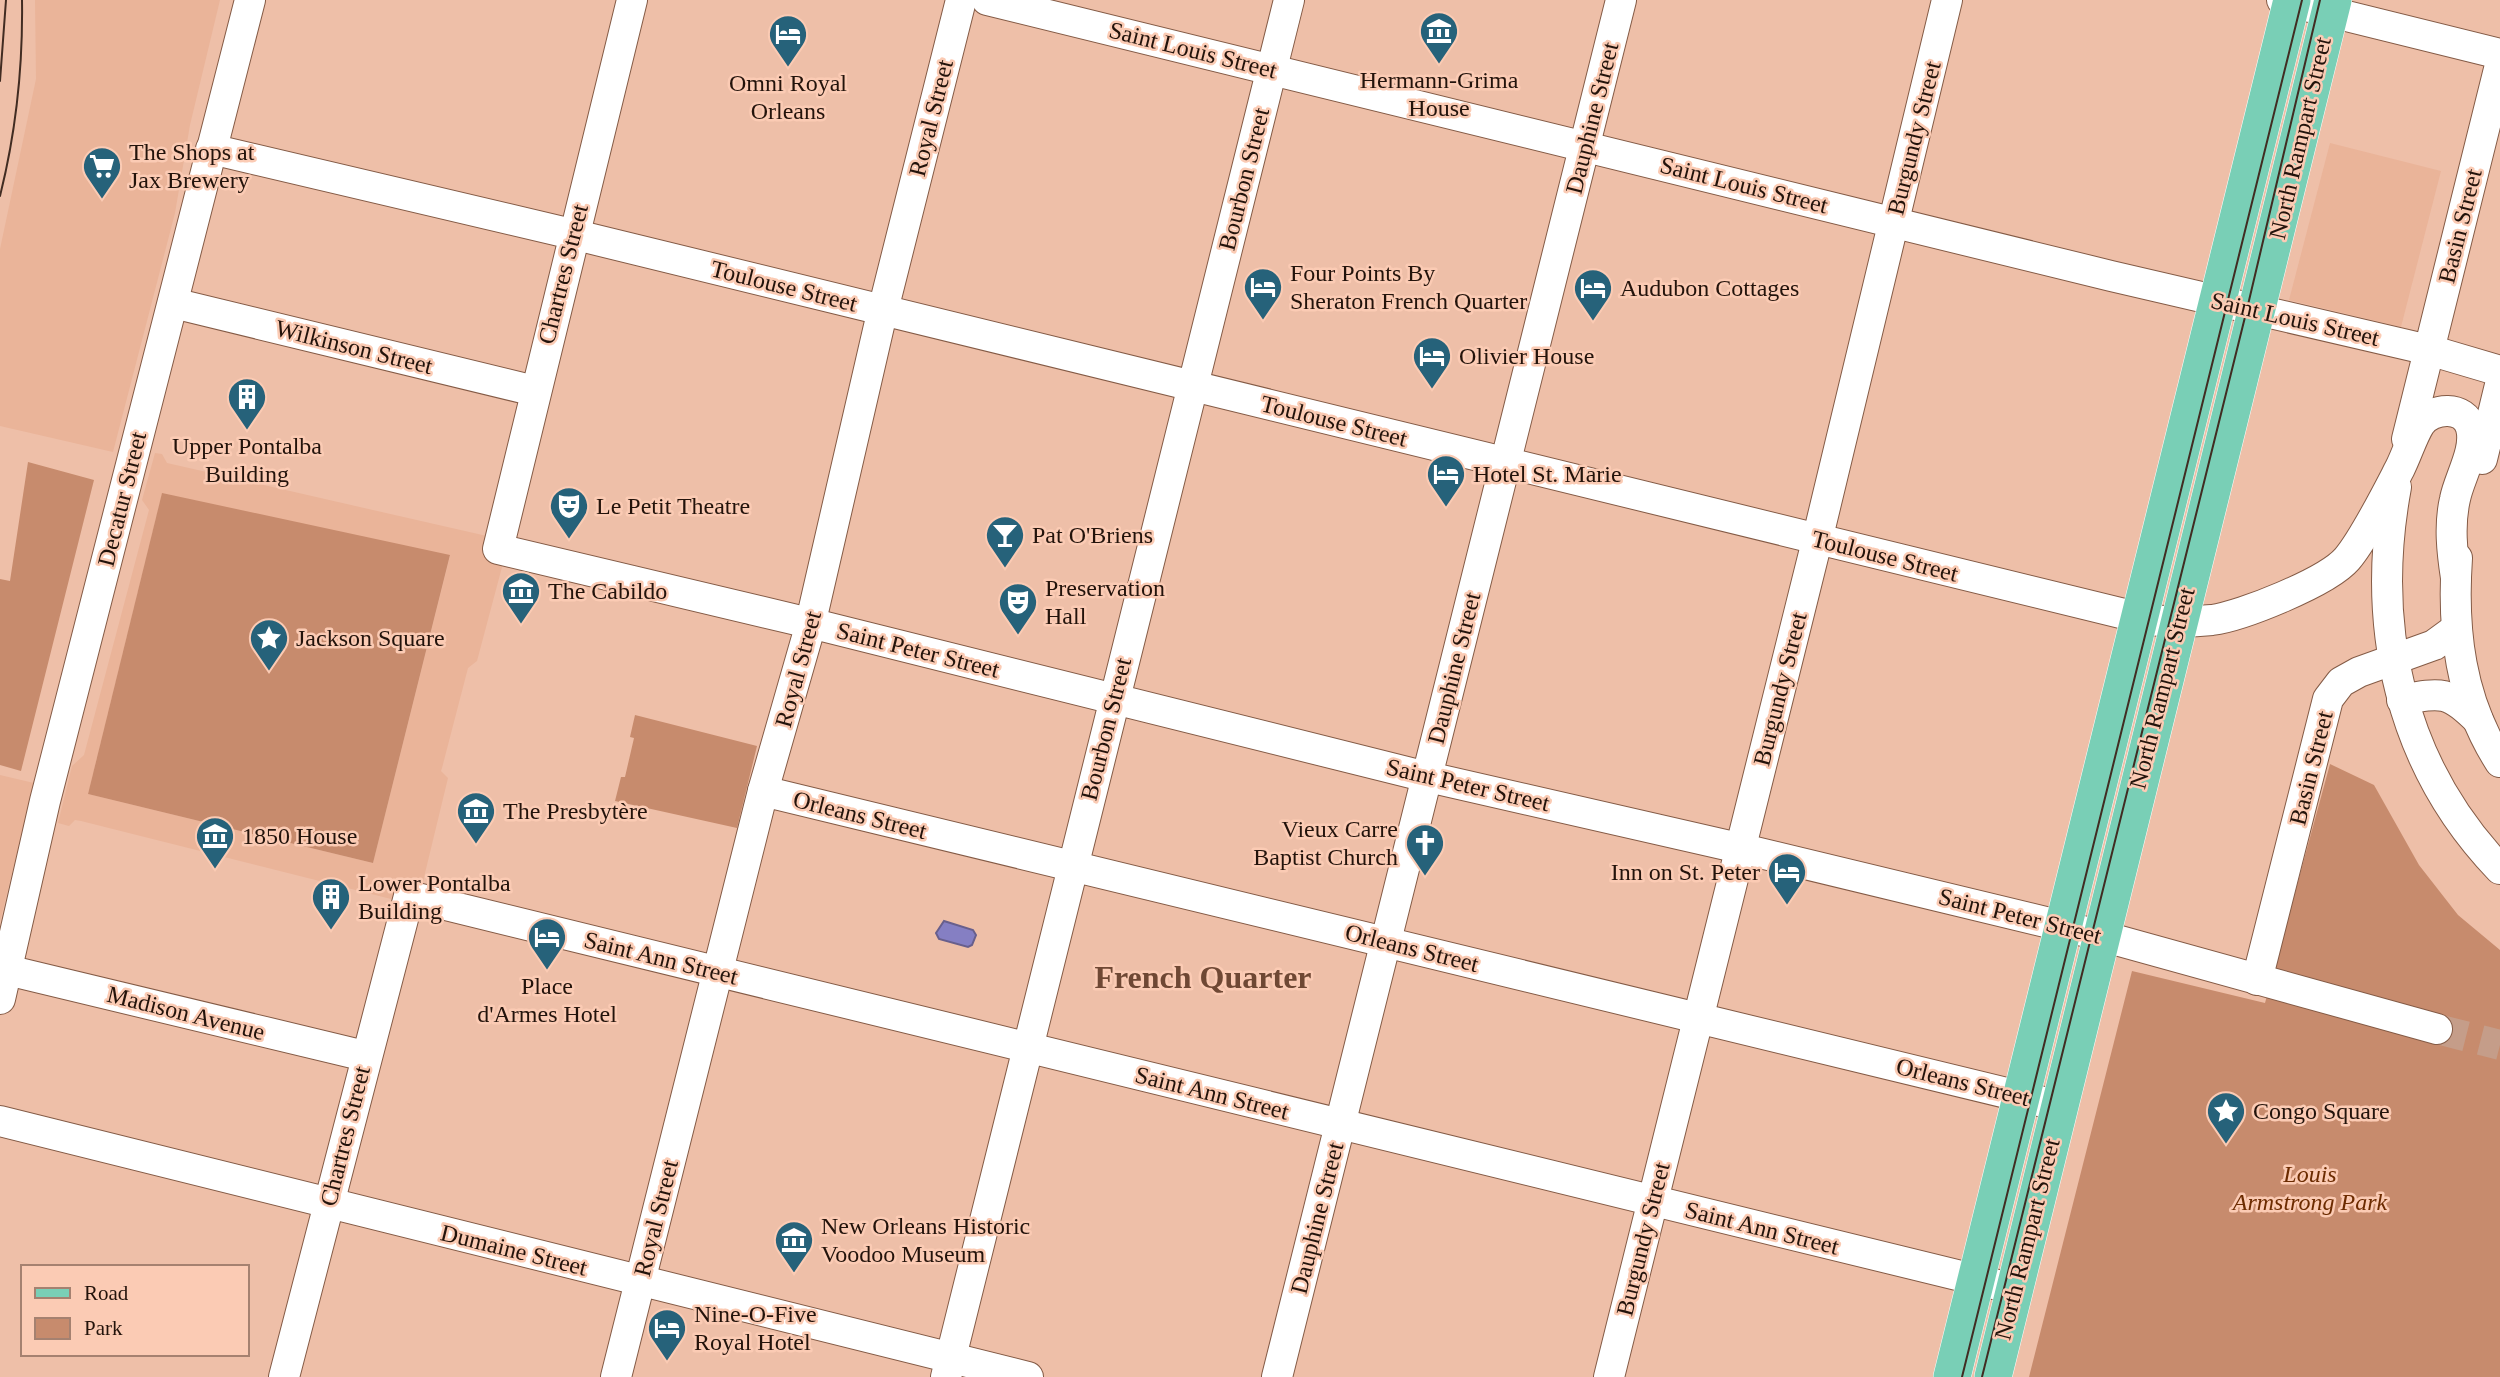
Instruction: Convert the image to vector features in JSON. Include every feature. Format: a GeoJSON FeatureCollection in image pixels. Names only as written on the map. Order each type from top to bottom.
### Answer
{"type":"FeatureCollection","features":[{"type":"Feature","properties":{"kind":"main road","name":"North Rampart Street"},"geometry":{"type":"LineString","coordinates":[[1952,1377],[2218,302],[2288,1]]}},
{"type":"Feature","properties":{"kind":"main road","name":"North Rampart Street"},"geometry":{"type":"LineString","coordinates":[[1993,1377],[2178,622],[2258,312],[2331,6]]}},
{"type":"Feature","properties":{"kind":"street","name":"Decatur Street"},"geometry":{"type":"LineString","coordinates":[[0,999],[45,801],[250,0]]}},
{"type":"Feature","properties":{"kind":"street","name":"Chartres Street"},"geometry":{"type":"LineString","coordinates":[[498,549],[572,234],[632,0]]}},
{"type":"Feature","properties":{"kind":"street","name":"Royal Street"},"geometry":{"type":"LineString","coordinates":[[616,1377],[763,791],[811,623],[883,310],[961,0]]}},
{"type":"Feature","properties":{"kind":"street","name":"Saint Louis Street"},"geometry":{"type":"LineString","coordinates":[[987,0],[2258,312],[2429,350],[2500,371]]}},
{"type":"Feature","properties":{"kind":"street","name":"Bourbon Street"},"geometry":{"type":"LineString","coordinates":[[948,1367],[1289,0]]}},
{"type":"Feature","properties":{"kind":"street","name":"Dauphine Street"},"geometry":{"type":"LineString","coordinates":[[1277,1377],[1621,0]]}},
{"type":"Feature","properties":{"kind":"street","name":"Burgundy Street"},"geometry":{"type":"LineString","coordinates":[[1609,1377],[1818,539],[1947,0]]}},
{"type":"Feature","properties":{"kind":"street"},"geometry":{"type":"LineString","coordinates":[[2288,1],[2331,6],[2500,54]]}},
{"type":"Feature","properties":{"kind":"street","name":"Basin Street"},"geometry":{"type":"LineString","coordinates":[[2400,469],[2500,65]]}},
{"type":"Feature","properties":{"kind":"street","name":"Toulouse Street"},"geometry":{"type":"LineString","coordinates":[[211,149],[572,234],[2139,618],[2178,622],[2215,619],[2298,589],[2332,572],[2347,559],[2400,469]]}},
{"type":"Feature","properties":{"kind":"street","name":"Wilkinson Street"},"geometry":{"type":"LineString","coordinates":[[173,303],[535,391]]}},
{"type":"Feature","properties":{"kind":"street"},"geometry":{"type":"LineString","coordinates":[[2461,359],[2500,348]]}},
{"type":"Feature","properties":{"kind":"street"},"geometry":{"type":"LineString","coordinates":[[2500,385],[2457,568],[2456,629],[2460,664],[2479,720],[2500,762]]}},
{"type":"Feature","properties":{"kind":"street"},"geometry":{"type":"LineString","coordinates":[[2457,568],[2451,546],[2454,501],[2473,439],[2471,426],[2465,416],[2456,411],[2444,411],[2421,422],[2400,469],[2392,510],[2387,621],[2402,700],[2421,754],[2441,791],[2481,850],[2500,869]]}},
{"type":"Feature","properties":{"kind":"street","name":"Saint Peter Street"},"geometry":{"type":"LineString","coordinates":[[498,549],[811,623],[1427,776],[2063,926],[2437,1029]]}},
{"type":"Feature","properties":{"kind":"street","name":"Basin Street"},"geometry":{"type":"LineString","coordinates":[[2257,980],[2328,699],[2341,682],[2359,672],[2434,645],[2456,629]]}},
{"type":"Feature","properties":{"kind":"street"},"geometry":{"type":"LineString","coordinates":[[2402,700],[2435,693],[2446,695],[2460,701],[2479,720]]}},
{"type":"Feature","properties":{"kind":"street","name":"Orleans Street"},"geometry":{"type":"LineString","coordinates":[[763,791],[2060,1105]]}},
{"type":"Feature","properties":{"kind":"street","name":"Chartres Street"},"geometry":{"type":"LineString","coordinates":[[284,1377],[365,1056],[409,896]]}},
{"type":"Feature","properties":{"kind":"street","name":"Saint Ann Street"},"geometry":{"type":"LineString","coordinates":[[409,896],[2014,1289]]}},
{"type":"Feature","properties":{"kind":"street","name":"Madison Avenue"},"geometry":{"type":"LineString","coordinates":[[7,970],[365,1056]]}},
{"type":"Feature","properties":{"kind":"street","name":"Dumaine Street"},"geometry":{"type":"LineString","coordinates":[[0,1121],[640,1281],[948,1367],[1028,1377]]}},
{"type":"Feature","properties":{"kind":"shaded area"},"geometry":{"type":"Polygon","coordinates":[[[35,0],[220,0],[190,125],[175,213],[113,452],[0,426],[0,249],[36,79],[35,0]]]}},
{"type":"Feature","properties":{"kind":"shaded area"},"geometry":{"type":"Polygon","coordinates":[[[2330,143],[2441,171],[2401,327],[2289,300],[2330,143]]]}},
{"type":"Feature","properties":{"kind":"shaded area"},"geometry":{"type":"Polygon","coordinates":[[[155,453],[162,454],[167,463],[500,539],[506,552],[477,661],[468,668],[441,771],[448,778],[419,898],[407,903],[81,821],[75,820],[69,826],[58,823],[72,766],[84,755],[149,510],[142,500],[155,453]],[[162,494],[88,794],[373,863],[450,556],[162,494]]]}},
{"type":"Feature","properties":{"kind":"shaded area"},"geometry":{"type":"Polygon","coordinates":[[[0,775],[34,783],[0,922],[0,775]]]}},
{"type":"Feature","properties":{"kind":"shaded area"},"geometry":{"type":"Polygon","coordinates":[[[944,921],[973,930],[976,935],[972,945],[968,947],[939,939],[936,933],[944,921]]]}},
{"type":"Feature","properties":{"kind":"green space"},"geometry":{"type":"Polygon","coordinates":[[[28,462],[94,480],[21,771],[0,765],[0,579],[10,581],[28,462]]]}},
{"type":"Feature","properties":{"kind":"green space","name":"Jackson Square"},"geometry":{"type":"Polygon","coordinates":[[[162,493],[450,555],[373,863],[88,794],[162,493]]]}},
{"type":"Feature","properties":{"kind":"green space"},"geometry":{"type":"Polygon","coordinates":[[[635,715],[757,746],[737,828],[615,801],[621,777],[625,777],[634,738],[630,737],[635,715]]]}},
{"type":"Feature","properties":{"kind":"green space","name":"Louis Armstrong Park"},"geometry":{"type":"Polygon","coordinates":[[[2330,764],[2374,785],[2419,865],[2458,915],[2500,950],[2500,1377],[2029,1377],[2132,971],[2265,1003],[2330,764]]]}},
{"type":"Feature","properties":{"kind":"tunnel"},"geometry":{"type":"LineString","coordinates":[[2437,1029],[2500,1045]]}},
{"type":"Feature","properties":{"kind":"tram line"},"geometry":{"type":"LineString","coordinates":[[0,81],[6,0]]}},
{"type":"Feature","properties":{"kind":"tram line"},"geometry":{"type":"LineString","coordinates":[[0,196],[17,99],[22,0]]}},
{"type":"Feature","properties":{"kind":"tram line"},"geometry":{"type":"LineString","coordinates":[[1962,1377],[2302,0]]}},
{"type":"Feature","properties":{"kind":"tram line"},"geometry":{"type":"LineString","coordinates":[[1982,1377],[2247,309],[2320,0]]}},
{"type":"Feature","properties":{"kind":"place","name":"Hermann-Grima House"},"geometry":{"type":"Point","coordinates":[1439,65]}},
{"type":"Feature","properties":{"kind":"place","name":"Omni Royal Orleans"},"geometry":{"type":"Point","coordinates":[788,68]}},
{"type":"Feature","properties":{"kind":"place","name":"The Shops at Jax Brewery"},"geometry":{"type":"Point","coordinates":[102,200]}},
{"type":"Feature","properties":{"kind":"place","name":"Four Points By Sheraton French Quarter"},"geometry":{"type":"Point","coordinates":[1263,321]}},
{"type":"Feature","properties":{"kind":"place","name":"Audubon Cottages"},"geometry":{"type":"Point","coordinates":[1593,322]}},
{"type":"Feature","properties":{"kind":"place","name":"Olivier House"},"geometry":{"type":"Point","coordinates":[1432,390]}},
{"type":"Feature","properties":{"kind":"place","name":"Upper Pontalba Building"},"geometry":{"type":"Point","coordinates":[247,431]}},
{"type":"Feature","properties":{"kind":"place","name":"Hotel St. Marie"},"geometry":{"type":"Point","coordinates":[1446,508]}},
{"type":"Feature","properties":{"kind":"place","name":"Le Petit Theatre"},"geometry":{"type":"Point","coordinates":[569,540]}},
{"type":"Feature","properties":{"kind":"place","name":"Pat O'Briens"},"geometry":{"type":"Point","coordinates":[1005,569]}},
{"type":"Feature","properties":{"kind":"place","name":"The Cabildo"},"geometry":{"type":"Point","coordinates":[521,625]}},
{"type":"Feature","properties":{"kind":"place","name":"Preservation Hall"},"geometry":{"type":"Point","coordinates":[1018,636]}},
{"type":"Feature","properties":{"kind":"place","name":"Jackson Square"},"geometry":{"type":"Point","coordinates":[269,672]}},
{"type":"Feature","properties":{"kind":"place","name":"The Presbytère"},"geometry":{"type":"Point","coordinates":[476,845]}},
{"type":"Feature","properties":{"kind":"place","name":"1850 House"},"geometry":{"type":"Point","coordinates":[215,870]}},
{"type":"Feature","properties":{"kind":"place","name":"Vieux Carre Baptist Church"},"geometry":{"type":"Point","coordinates":[1425,877]}},
{"type":"Feature","properties":{"kind":"place","name":"Inn on St. Peter"},"geometry":{"type":"Point","coordinates":[1787,906]}},
{"type":"Feature","properties":{"kind":"place","name":"Lower Pontalba Building"},"geometry":{"type":"Point","coordinates":[331,931]}},
{"type":"Feature","properties":{"kind":"place","name":"Place d'Armes Hotel"},"geometry":{"type":"Point","coordinates":[547,971]}},
{"type":"Feature","properties":{"kind":"place","name":"Congo Square"},"geometry":{"type":"Point","coordinates":[2226,1145]}},
{"type":"Feature","properties":{"kind":"place","name":"New Orleans Historic Voodoo Museum"},"geometry":{"type":"Point","coordinates":[794,1274]}},
{"type":"Feature","properties":{"kind":"place","name":"Nine-O-Five Royal Hotel"},"geometry":{"type":"Point","coordinates":[667,1362]}},
{"type":"Feature","properties":{"kind":"district","name":"French Quarter"},"geometry":{"type":"Point","coordinates":[1203,977]}}]}
